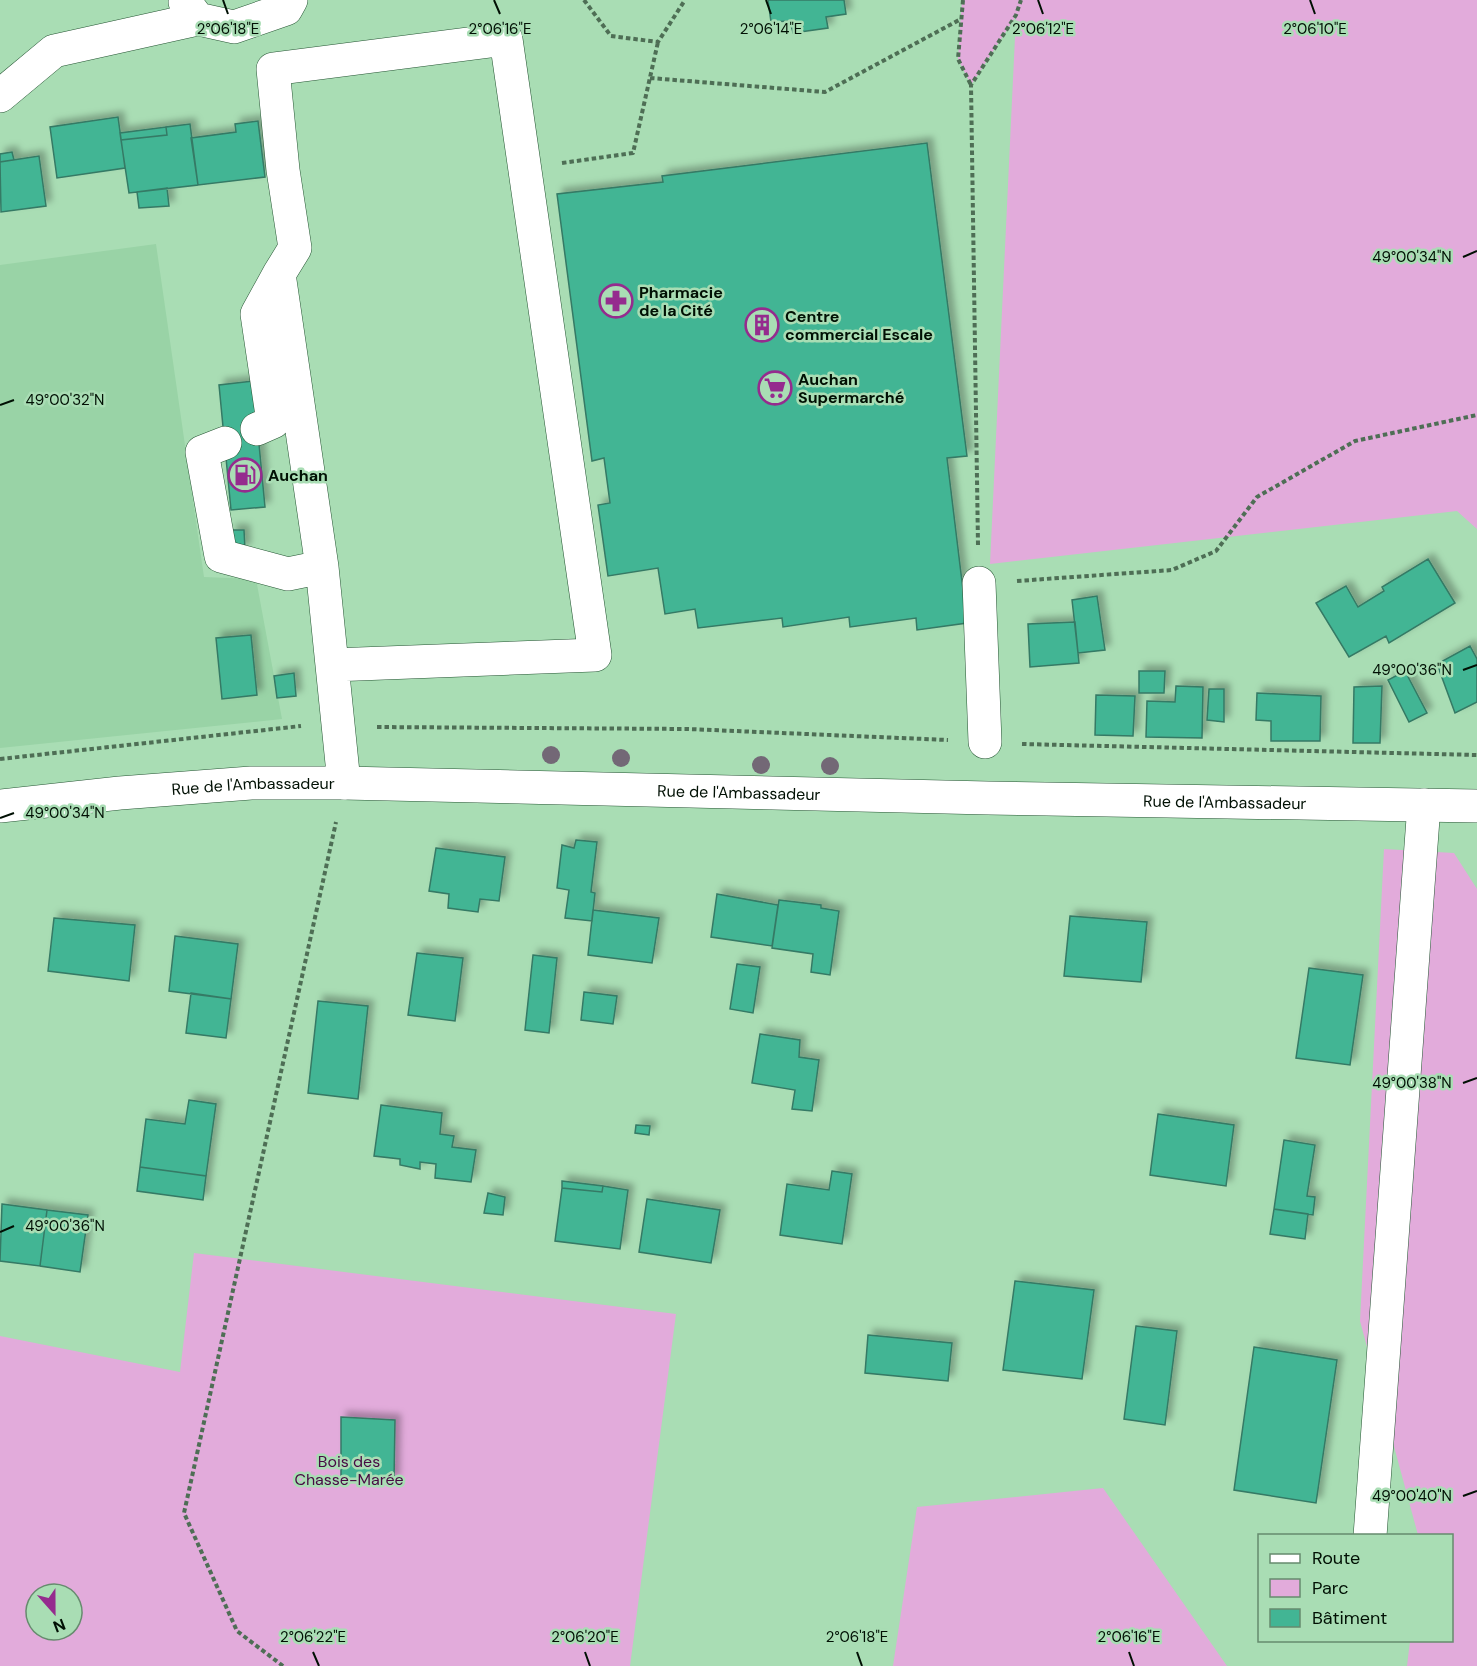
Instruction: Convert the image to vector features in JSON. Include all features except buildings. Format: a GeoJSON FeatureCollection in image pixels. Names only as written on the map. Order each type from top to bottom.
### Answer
{"type":"FeatureCollection","features":[{"type":"Feature","properties":{"kind":"main road"},"geometry":{"type":"LineString","coordinates":[[0,96],[54,51],[191,10],[234,27],[286,9],[291,0]]}},
{"type":"Feature","properties":{"kind":"main road"},"geometry":{"type":"LineString","coordinates":[[257,429],[273,423],[257,314],[295,248],[283,170],[273,69],[506,39],[595,655],[332,665]]}},
{"type":"Feature","properties":{"kind":"main road"},"geometry":{"type":"LineString","coordinates":[[279,274],[322,567],[344,783]]}},
{"type":"Feature","properties":{"kind":"main road"},"geometry":{"type":"LineString","coordinates":[[225,443],[202,452],[221,556],[288,574],[322,567]]}},
{"type":"Feature","properties":{"kind":"main road"},"geometry":{"type":"LineString","coordinates":[[979,583],[985,742]]}},
{"type":"Feature","properties":{"kind":"main road","name":"Rue de l'Ambassadeur"},"geometry":{"type":"LineString","coordinates":[[0,806],[120,793],[251,783],[1477,806]]}},
{"type":"Feature","properties":{"kind":"main road"},"geometry":{"type":"LineString","coordinates":[[1370,1534],[1424,805]]}},
{"type":"Feature","properties":{"kind":"path"},"geometry":{"type":"LineString","coordinates":[[584,0],[611,36],[658,42]]}},
{"type":"Feature","properties":{"kind":"path"},"geometry":{"type":"LineString","coordinates":[[525,168],[633,153],[658,42],[685,0]]}},
{"type":"Feature","properties":{"kind":"path"},"geometry":{"type":"LineString","coordinates":[[963,0],[958,59],[971,85],[979,583],[1172,570],[1216,551],[1257,497],[1355,441],[1477,415]]}},
{"type":"Feature","properties":{"kind":"path"},"geometry":{"type":"LineString","coordinates":[[971,85],[1016,15],[1021,0]]}},
{"type":"Feature","properties":{"kind":"path"},"geometry":{"type":"LineString","coordinates":[[650,78],[825,92],[961,19]]}},
{"type":"Feature","properties":{"kind":"path"},"geometry":{"type":"LineString","coordinates":[[0,759],[292,726],[688,729],[985,742],[1477,755]]}},
{"type":"Feature","properties":{"kind":"path"},"geometry":{"type":"LineString","coordinates":[[283,1666],[237,1631],[184,1513],[344,783]]}},
{"type":"Feature","properties":{"kind":"shaded area"},"geometry":{"type":"Polygon","coordinates":[[[156,244],[204,577],[256,579],[282,719],[0,748],[0,265],[156,244]]]}},
{"type":"Feature","properties":{"kind":"green space"},"geometry":{"type":"Polygon","coordinates":[[[962,0],[1477,0],[1477,529],[1457,511],[990,564],[1016,16],[971,85],[958,59],[962,0]]]}},
{"type":"Feature","properties":{"kind":"green space"},"geometry":{"type":"Polygon","coordinates":[[[1384,849],[1454,853],[1477,889],[1477,1666],[1407,1666],[1410,1642],[1453,1642],[1453,1534],[1418,1534],[1360,1321],[1384,849]]]}},
{"type":"Feature","properties":{"kind":"green space","name":"Bois des Chasse-Marée"},"geometry":{"type":"Polygon","coordinates":[[[194,1253],[676,1314],[630,1666],[0,1666],[0,1336],[180,1372],[194,1253]]]}},
{"type":"Feature","properties":{"kind":"green space"},"geometry":{"type":"Polygon","coordinates":[[[1103,1488],[1227,1666],[893,1666],[917,1507],[1103,1488]]]}},
{"type":"Feature","properties":{"kind":"place","name":"Pharmacie de la Cité"},"geometry":{"type":"Point","coordinates":[616,301]}},
{"type":"Feature","properties":{"kind":"place","name":"Centre commercial Escale"},"geometry":{"type":"Point","coordinates":[762,325]}},
{"type":"Feature","properties":{"kind":"place","name":"Auchan Supermarché"},"geometry":{"type":"Point","coordinates":[775,388]}},
{"type":"Feature","properties":{"kind":"place","name":"Auchan"},"geometry":{"type":"Point","coordinates":[245,475]}}]}
